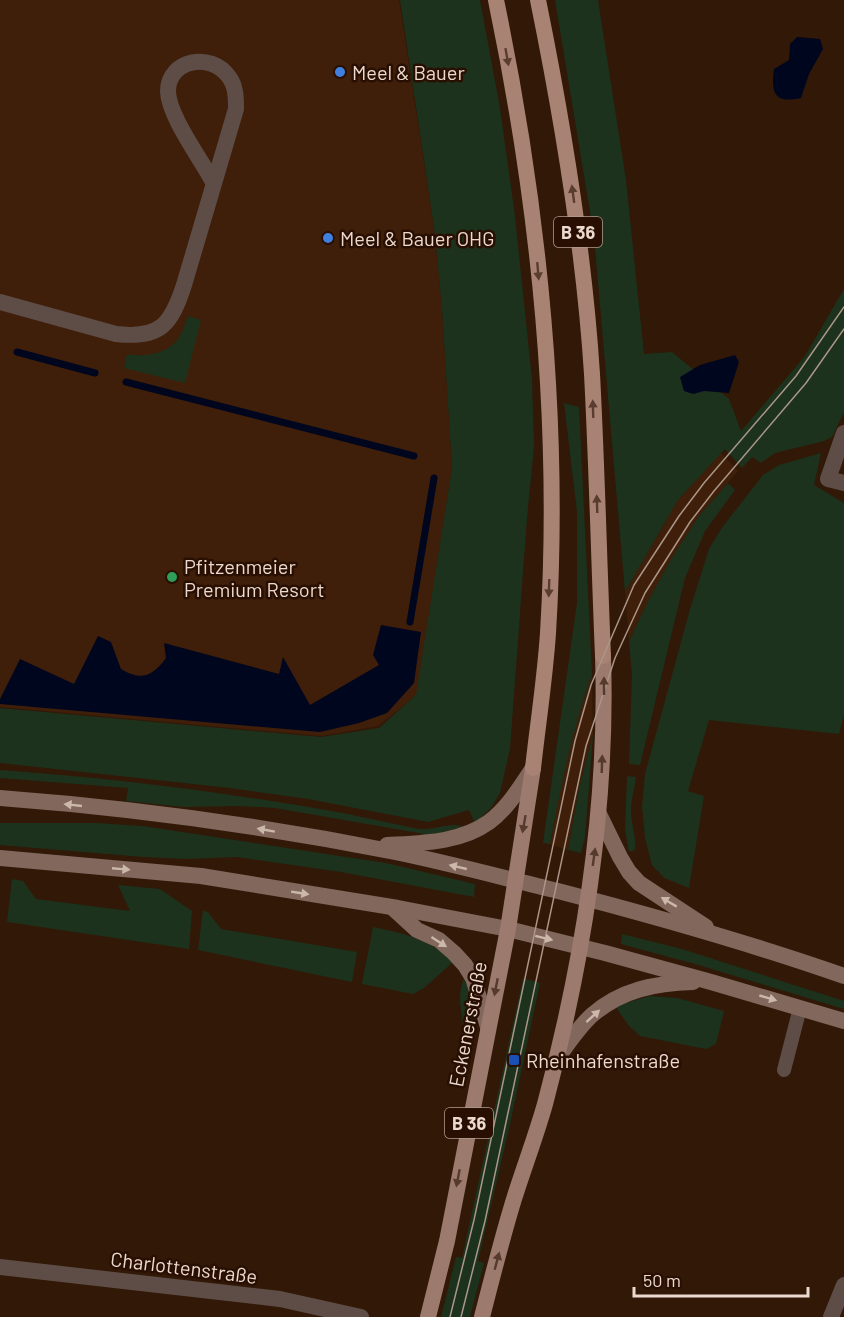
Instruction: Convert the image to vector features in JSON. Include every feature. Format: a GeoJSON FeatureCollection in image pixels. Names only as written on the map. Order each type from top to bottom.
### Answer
{"type":"FeatureCollection","features":[{"type":"Feature","properties":{"kind":"highway","name":"B 36"},"geometry":{"type":"LineString","coordinates":[[496,0],[524,152],[536,244],[548,376],[551,529],[548,634],[533,768]]}},
{"type":"Feature","properties":{"kind":"highway","name":"B 36"},"geometry":{"type":"LineString","coordinates":[[538,0],[564,136],[579,238],[592,372],[603,656]]}},
{"type":"Feature","properties":{"kind":"main road","name":"B 36"},"geometry":{"type":"LineString","coordinates":[[482,1317],[514,1198],[542,1114],[581,947],[599,814],[603,656]]}},
{"type":"Feature","properties":{"kind":"main road"},"geometry":{"type":"LineString","coordinates":[[365,847],[429,842],[458,837],[476,830],[491,821],[511,800],[533,768]]}},
{"type":"Feature","properties":{"kind":"main road","name":"B 36"},"geometry":{"type":"LineString","coordinates":[[515,880],[533,768]]}},
{"type":"Feature","properties":{"kind":"main road"},"geometry":{"type":"LineString","coordinates":[[0,798],[231,824],[365,847],[589,899],[761,947],[844,976]]}},
{"type":"Feature","properties":{"kind":"main road"},"geometry":{"type":"LineString","coordinates":[[599,814],[620,857],[639,883],[717,934]]}},
{"type":"Feature","properties":{"kind":"main road"},"geometry":{"type":"LineString","coordinates":[[0,858],[201,876],[393,907],[508,929],[711,982],[844,1022]]}},
{"type":"Feature","properties":{"kind":"main road","name":"Eckenerstraße"},"geometry":{"type":"LineString","coordinates":[[428,1317],[447,1241],[508,929],[515,880]]}},
{"type":"Feature","properties":{"kind":"main road"},"geometry":{"type":"LineString","coordinates":[[393,907],[417,930],[439,940],[465,965],[473,978],[488,1027]]}},
{"type":"Feature","properties":{"kind":"main road"},"geometry":{"type":"LineString","coordinates":[[555,1060],[590,1016],[631,991],[658,985],[711,982]]}},
{"type":"Feature","properties":{"kind":"street"},"geometry":{"type":"LineString","coordinates":[[0,302],[116,334],[145,334],[160,329],[176,309],[236,109],[236,93],[230,78],[205,60],[188,63],[178,70],[170,82],[168,91],[171,107],[213,182]]}},
{"type":"Feature","properties":{"kind":"street"},"geometry":{"type":"LineString","coordinates":[[844,433],[828,479],[844,483]]}},
{"type":"Feature","properties":{"kind":"street","name":"Charlottenstraße"},"geometry":{"type":"LineString","coordinates":[[0,1267],[280,1299],[361,1317]]}},
{"type":"Feature","properties":{"kind":"street"},"geometry":{"type":"LineString","coordinates":[[831,1317],[844,1285]]}},
{"type":"Feature","properties":{"kind":"lane"},"geometry":{"type":"LineString","coordinates":[[784,1070],[800,1008]]}},
{"type":"Feature","properties":{"kind":"shaded area"},"geometry":{"type":"Polygon","coordinates":[[[0,0],[399,0],[435,234],[452,468],[417,695],[378,726],[321,736],[0,707],[0,0]]]}},
{"type":"Feature","properties":{"kind":"shaded area"},"geometry":{"type":"Polygon","coordinates":[[[721,453],[738,471],[699,516],[649,599],[629,641],[625,592],[678,500],[721,453]]]}},
{"type":"Feature","properties":{"kind":"shaded area"},"geometry":{"type":"Polygon","coordinates":[[[592,674],[593,735],[579,789],[568,850],[550,844],[566,759],[578,713],[592,674]]]}},
{"type":"Feature","properties":{"kind":"green space"},"geometry":{"type":"Polygon","coordinates":[[[400,0],[480,0],[500,108],[515,216],[532,379],[534,447],[510,749],[500,793],[491,808],[475,823],[469,810],[428,822],[308,799],[230,788],[0,763],[0,708],[321,737],[379,728],[416,695],[452,468],[435,234],[400,0]]]}},
{"type":"Feature","properties":{"kind":"green space"},"geometry":{"type":"Polygon","coordinates":[[[555,0],[598,0],[626,180],[644,354],[672,352],[729,399],[741,431],[805,356],[844,289],[844,412],[832,437],[775,453],[761,463],[752,457],[742,468],[725,449],[678,500],[625,592],[594,236],[555,0]]]}},
{"type":"Feature","properties":{"kind":"green space"},"geometry":{"type":"Polygon","coordinates":[[[188,316],[201,320],[185,383],[124,368],[127,354],[158,353],[171,346],[181,334],[188,316]]]}},
{"type":"Feature","properties":{"kind":"green space"},"geometry":{"type":"Polygon","coordinates":[[[564,403],[579,407],[592,674],[573,737],[550,844],[543,843],[577,603],[577,512],[564,403]]]}},
{"type":"Feature","properties":{"kind":"green space"},"geometry":{"type":"Polygon","coordinates":[[[821,453],[814,485],[844,503],[844,715],[839,734],[709,720],[688,791],[704,796],[689,888],[664,878],[652,865],[645,838],[642,807],[645,774],[690,609],[709,549],[721,529],[763,475],[779,465],[821,453]]]}},
{"type":"Feature","properties":{"kind":"green space"},"geometry":{"type":"Polygon","coordinates":[[[728,483],[735,490],[705,531],[685,578],[640,765],[629,764],[632,675],[629,641],[673,556],[699,516],[728,483]]]}},
{"type":"Feature","properties":{"kind":"green space"},"geometry":{"type":"Polygon","coordinates":[[[593,735],[585,837],[581,853],[568,850],[579,789],[593,735]]]}},
{"type":"Feature","properties":{"kind":"green space"},"geometry":{"type":"Polygon","coordinates":[[[0,770],[86,777],[258,799],[343,813],[419,829],[453,825],[462,827],[435,834],[424,834],[275,808],[184,807],[126,801],[128,788],[0,778],[0,770]]]}},
{"type":"Feature","properties":{"kind":"green space"},"geometry":{"type":"Polygon","coordinates":[[[627,776],[636,777],[631,811],[635,850],[629,852],[625,829],[627,776]]]}},
{"type":"Feature","properties":{"kind":"green space"},"geometry":{"type":"Polygon","coordinates":[[[0,823],[96,823],[143,826],[386,863],[475,884],[474,897],[341,872],[237,857],[186,859],[144,857],[0,845],[0,823]]]}},
{"type":"Feature","properties":{"kind":"green space"},"geometry":{"type":"Polygon","coordinates":[[[12,879],[23,881],[36,899],[130,911],[118,885],[160,889],[192,911],[189,949],[7,922],[12,879]]]}},
{"type":"Feature","properties":{"kind":"green space"},"geometry":{"type":"Polygon","coordinates":[[[203,910],[208,912],[221,929],[357,952],[352,982],[198,950],[203,910]]]}},
{"type":"Feature","properties":{"kind":"green space"},"geometry":{"type":"Polygon","coordinates":[[[373,927],[426,942],[453,962],[424,988],[413,994],[362,984],[373,927]]]}},
{"type":"Feature","properties":{"kind":"green space"},"geometry":{"type":"Polygon","coordinates":[[[622,934],[682,949],[844,1001],[844,1009],[621,944],[622,934]]]}},
{"type":"Feature","properties":{"kind":"green space"},"geometry":{"type":"Polygon","coordinates":[[[464,978],[474,1008],[474,1024],[470,1055],[463,1059],[465,1042],[460,994],[464,978]]]}},
{"type":"Feature","properties":{"kind":"green space"},"geometry":{"type":"Polygon","coordinates":[[[523,978],[540,983],[478,1261],[484,1263],[470,1317],[441,1317],[456,1257],[462,1258],[523,978]]]}},
{"type":"Feature","properties":{"kind":"green space"},"geometry":{"type":"Polygon","coordinates":[[[650,996],[677,998],[724,1011],[716,1044],[706,1049],[640,1036],[629,1026],[615,1006],[650,996]]]}},
{"type":"Feature","properties":{"kind":"water"},"geometry":{"type":"Polygon","coordinates":[[[797,37],[820,39],[823,49],[809,74],[801,98],[780,98],[774,90],[774,69],[789,60],[790,44],[797,37]]]}},
{"type":"Feature","properties":{"kind":"water"},"geometry":{"type":"Polygon","coordinates":[[[735,355],[739,362],[729,393],[704,391],[693,394],[684,391],[680,377],[700,365],[735,355]]]}},
{"type":"Feature","properties":{"kind":"water"},"geometry":{"type":"Polygon","coordinates":[[[381,625],[421,632],[414,683],[387,713],[359,723],[320,732],[0,704],[0,699],[20,659],[74,684],[98,636],[111,642],[121,669],[140,676],[151,673],[166,658],[164,643],[279,674],[283,657],[310,705],[379,665],[373,655],[381,625]]]}},
{"type":"Feature","properties":{"kind":"waterway"},"geometry":{"type":"LineString","coordinates":[[17,352],[95,373]]}},
{"type":"Feature","properties":{"kind":"waterway"},"geometry":{"type":"LineString","coordinates":[[126,382],[414,456]]}},
{"type":"Feature","properties":{"kind":"waterway"},"geometry":{"type":"LineString","coordinates":[[410,622],[434,478]]}},
{"type":"Feature","properties":{"kind":"tram line"},"geometry":{"type":"LineString","coordinates":[[450,1317],[474,1220],[575,741],[591,685],[634,585],[679,516],[704,483],[796,376],[844,307]]}},
{"type":"Feature","properties":{"kind":"tram line"},"geometry":{"type":"LineString","coordinates":[[461,1317],[485,1221],[586,746],[615,658],[645,593],[690,522],[806,383],[844,329]]}},
{"type":"Feature","properties":{"kind":"place","name":"Meel & Bauer"},"geometry":{"type":"Point","coordinates":[340,72]}},
{"type":"Feature","properties":{"kind":"place","name":"Meel & Bauer OHG"},"geometry":{"type":"Point","coordinates":[328,238]}},
{"type":"Feature","properties":{"kind":"place","name":"Pfitzenmeier Premium Resort"},"geometry":{"type":"Point","coordinates":[172,577]}},
{"type":"Feature","properties":{"kind":"place","name":"Rheinhafenstraße"},"geometry":{"type":"Point","coordinates":[514,1060]}}]}
